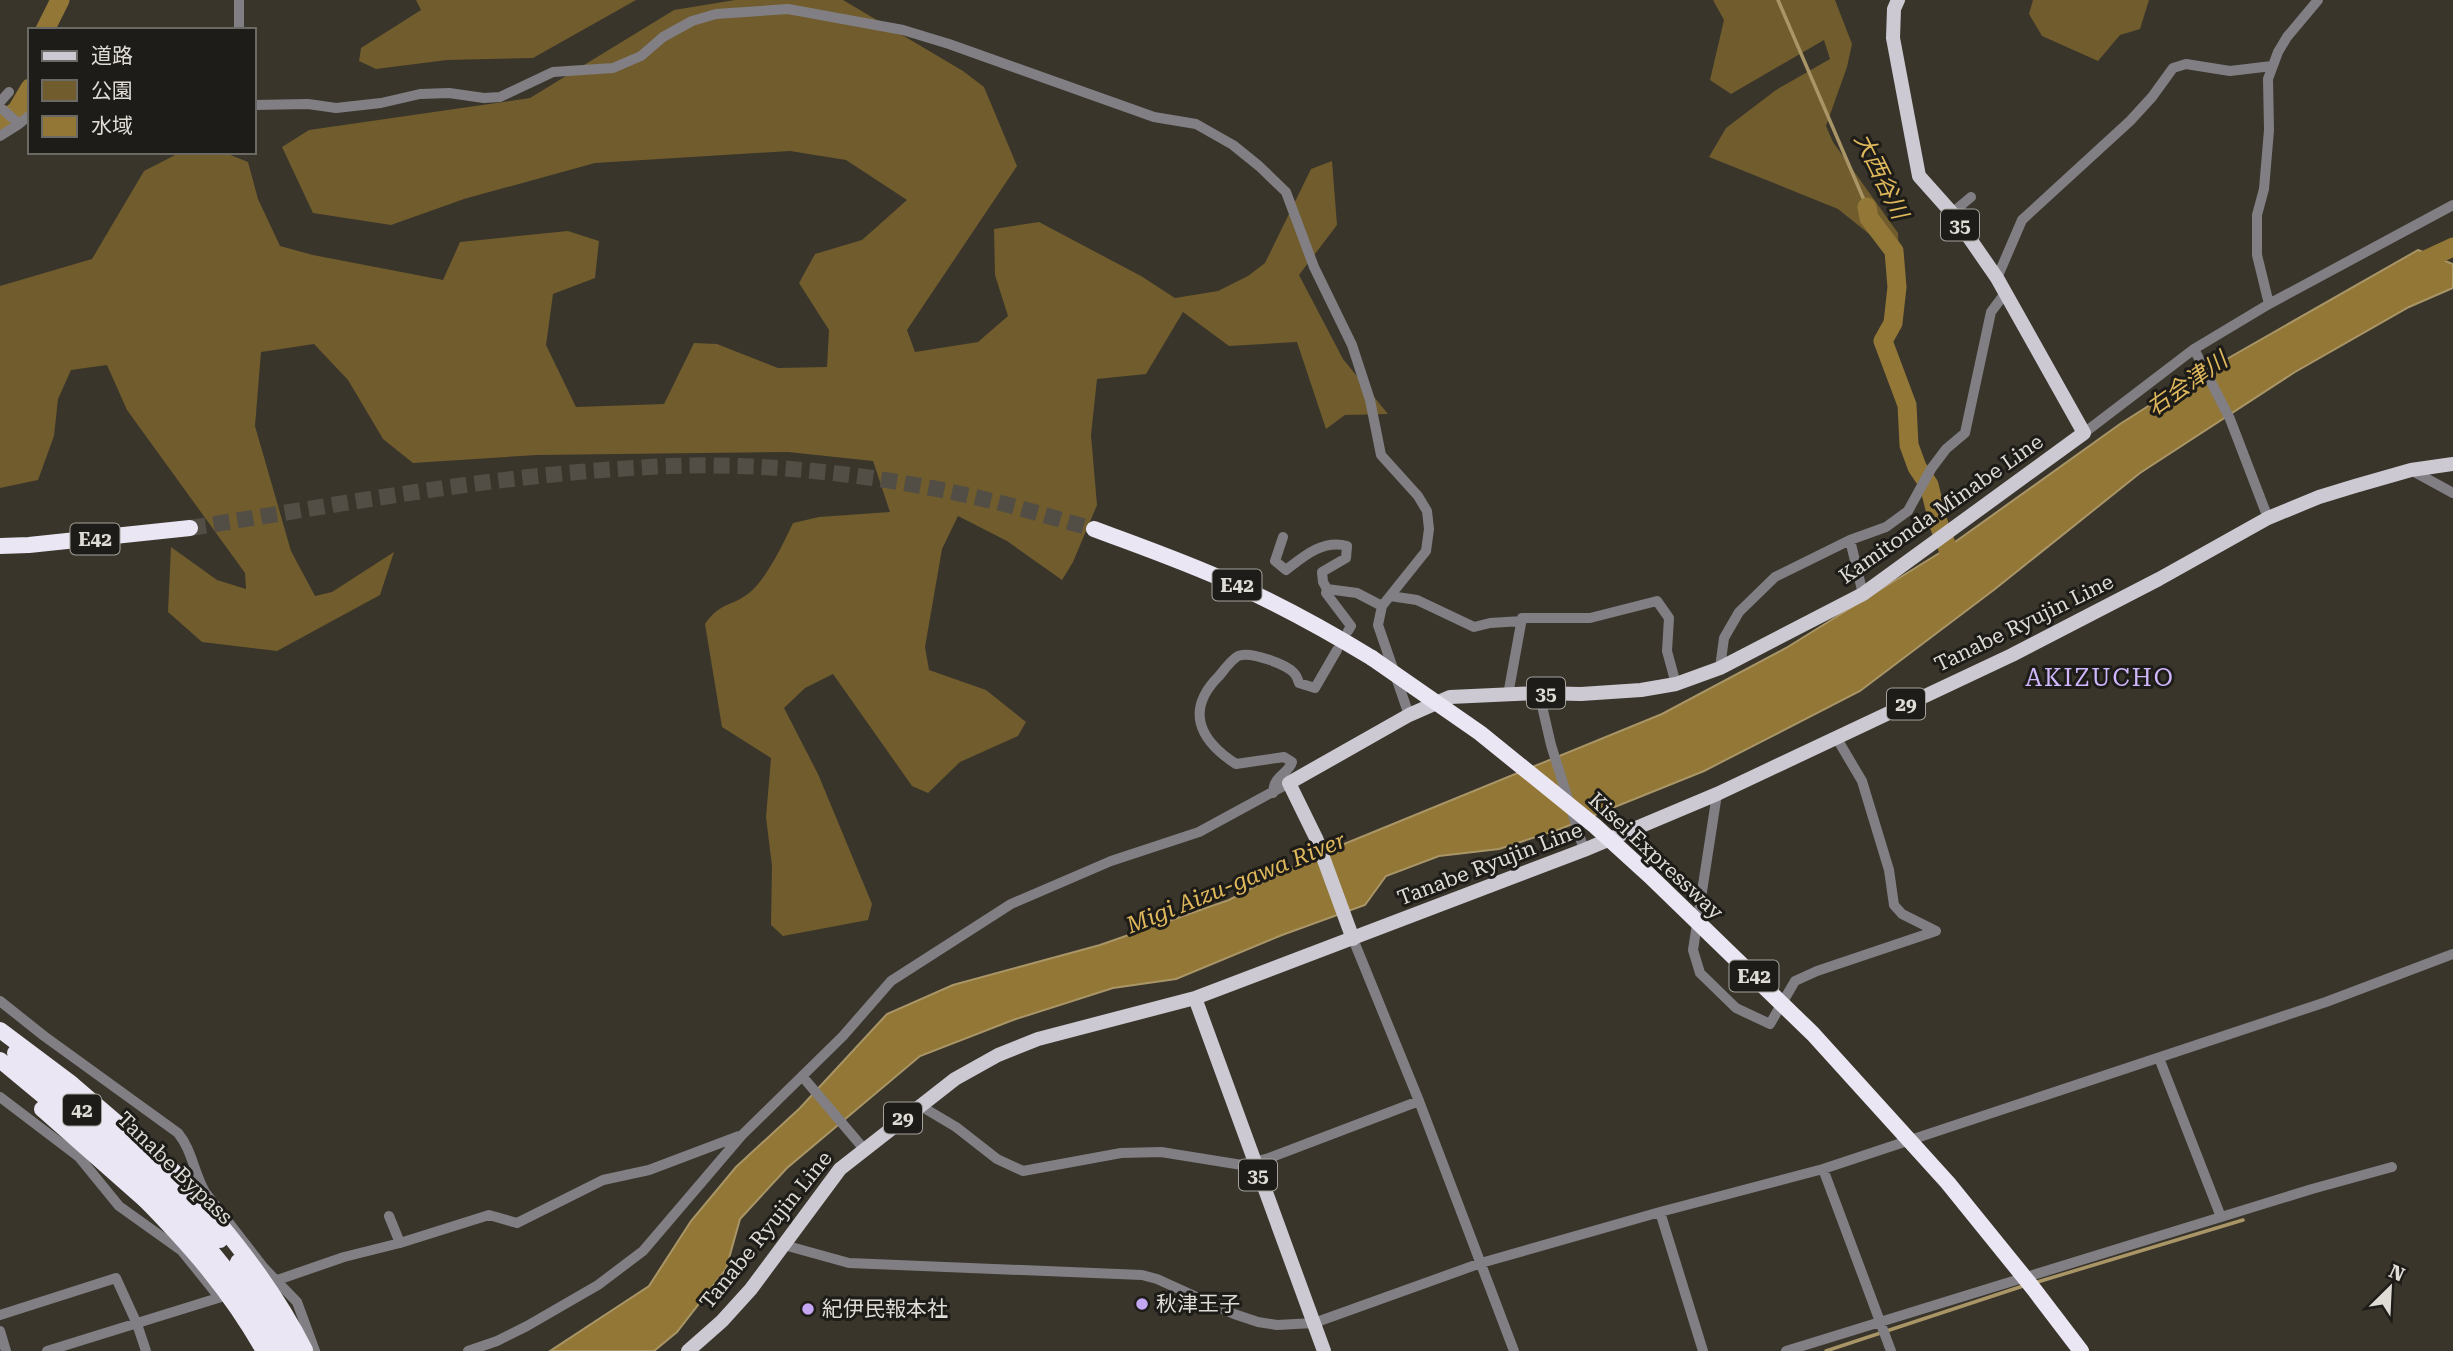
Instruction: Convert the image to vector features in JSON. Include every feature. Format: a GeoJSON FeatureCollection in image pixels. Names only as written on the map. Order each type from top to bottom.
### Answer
{"type":"FeatureCollection","features":[{"type":"Feature","properties":{"kind":"highway","name":"E42"},"geometry":{"type":"LineString","coordinates":[[0,546],[190,528]]}},
{"type":"Feature","properties":{"kind":"highway","name":"Kisei Expressway"},"geometry":{"type":"LineString","coordinates":[[1094,529],[1230,582],[1322,628],[1372,658],[1480,733],[1595,826],[1813,1034],[1948,1183],[2081,1351]]}},
{"type":"Feature","properties":{"kind":"highway"},"geometry":{"type":"LineString","coordinates":[[0,1030],[72,1084],[159,1186],[184,1240],[218,1279],[264,1351]]}},
{"type":"Feature","properties":{"kind":"highway","name":"Tanabe Bypass"},"geometry":{"type":"LineString","coordinates":[[0,1041],[159,1186],[211,1229],[244,1270],[272,1314],[291,1351]]}},
{"type":"Feature","properties":{"kind":"highway","name":"Tanabe Bypass"},"geometry":{"type":"LineString","coordinates":[[0,1060],[95,1139],[159,1186],[233,1278],[275,1351]]}},
{"type":"Feature","properties":{"kind":"highway"},"geometry":{"type":"LineString","coordinates":[[0,1071],[159,1186],[260,1273],[305,1351]]}},
{"type":"Feature","properties":{"kind":"main road","name":"35"},"geometry":{"type":"LineString","coordinates":[[1898,0],[1894,9],[1894,38],[1919,176],[1952,213],[2006,292],[2084,433]]}},
{"type":"Feature","properties":{"kind":"main road","name":"Kamitonda Minabe Line"},"geometry":{"type":"LineString","coordinates":[[1289,783],[1409,715],[1450,697],[1641,690],[1676,684],[1720,668],[1863,594],[2084,433]]}},
{"type":"Feature","properties":{"kind":"main road","name":"Tanabe Ryujin Line"},"geometry":{"type":"LineString","coordinates":[[688,1351],[722,1321],[751,1289],[840,1169],[862,1146],[955,1079],[998,1055],[1063,1032],[1195,998],[1351,934],[1584,850],[1717,794],[2011,655],[2159,579],[2268,518],[2319,497],[2411,470],[2453,464]]}},
{"type":"Feature","properties":{"kind":"main road"},"geometry":{"type":"LineString","coordinates":[[1289,783],[1316,838],[1351,934]]}},
{"type":"Feature","properties":{"kind":"main road","name":"35"},"geometry":{"type":"LineString","coordinates":[[1195,998],[1324,1351]]}},
{"type":"Feature","properties":{"kind":"street"},"geometry":{"type":"LineString","coordinates":[[239,0],[239,28]]}},
{"type":"Feature","properties":{"kind":"street"},"geometry":{"type":"LineString","coordinates":[[2269,304],[2257,255],[2257,215],[2263,189],[2269,130],[2269,79],[2272,66],[2287,37],[2318,0]]}},
{"type":"Feature","properties":{"kind":"street"},"geometry":{"type":"LineString","coordinates":[[256,105],[308,104],[336,108],[381,103],[420,94],[449,93],[484,98],[500,97],[553,72],[613,68],[641,56],[663,37],[692,21],[716,14],[788,9],[903,30],[1154,117],[1196,124],[1233,145],[1286,192],[1314,267],[1352,345],[1370,400],[1381,455],[1418,496],[1427,511],[1429,529],[1426,551],[1382,606],[1378,625],[1409,715]]}},
{"type":"Feature","properties":{"kind":"street"},"geometry":{"type":"LineString","coordinates":[[1997,278],[2022,219],[2130,121],[2173,68],[2186,64],[2230,71],[2272,66]]}},
{"type":"Feature","properties":{"kind":"street"},"geometry":{"type":"LineString","coordinates":[[9,92],[0,104],[19,124]]}},
{"type":"Feature","properties":{"kind":"street"},"geometry":{"type":"LineString","coordinates":[[0,136],[28,117]]}},
{"type":"Feature","properties":{"kind":"street"},"geometry":{"type":"LineString","coordinates":[[1952,213],[1971,197]]}},
{"type":"Feature","properties":{"kind":"street"},"geometry":{"type":"LineString","coordinates":[[2084,433],[2194,349],[2269,304],[2453,205]]}},
{"type":"Feature","properties":{"kind":"street"},"geometry":{"type":"LineString","coordinates":[[1720,668],[1724,638],[1739,612],[1775,577],[1850,540],[1886,527],[1908,511],[1931,469],[1946,449],[1965,433],[1991,312],[2006,292]]}},
{"type":"Feature","properties":{"kind":"street"},"geometry":{"type":"LineString","coordinates":[[2194,349],[2230,419],[2268,518]]}},
{"type":"Feature","properties":{"kind":"street"},"geometry":{"type":"LineString","coordinates":[[2411,470],[2453,493]]}},
{"type":"Feature","properties":{"kind":"street"},"geometry":{"type":"LineString","coordinates":[[1283,537],[1275,561],[1286,570],[1312,550],[1337,543],[1347,546],[1346,558],[1322,572],[1326,593],[1351,626],[1348,631]]}},
{"type":"Feature","properties":{"kind":"street"},"geometry":{"type":"LineString","coordinates":[[1850,540],[1863,594]]}},
{"type":"Feature","properties":{"kind":"street"},"geometry":{"type":"LineString","coordinates":[[1327,589],[1357,593],[1382,606]]}},
{"type":"Feature","properties":{"kind":"street"},"geometry":{"type":"LineString","coordinates":[[1390,596],[1417,600],[1474,627],[1522,621]]}},
{"type":"Feature","properties":{"kind":"street"},"geometry":{"type":"LineString","coordinates":[[1508,695],[1522,618],[1590,618],[1657,601],[1669,618],[1667,651],[1676,684]]}},
{"type":"Feature","properties":{"kind":"street"},"geometry":{"type":"LineString","coordinates":[[1273,793],[1274,784],[1291,766],[1292,761],[1284,757],[1236,764],[1221,754],[1208,741],[1202,729],[1199,714],[1203,694],[1238,657],[1248,655],[1266,659],[1294,673],[1299,683],[1315,688],[1337,650]]}},
{"type":"Feature","properties":{"kind":"street"},"geometry":{"type":"LineString","coordinates":[[1539,693],[1551,745],[1584,850]]}},
{"type":"Feature","properties":{"kind":"street"},"geometry":{"type":"LineString","coordinates":[[1717,794],[1693,950],[1700,973],[1736,1008],[1770,1024],[1795,981],[1936,931],[1902,914],[1894,905],[1889,870],[1861,781],[1836,737]]}},
{"type":"Feature","properties":{"kind":"street"},"geometry":{"type":"LineString","coordinates":[[468,1351],[497,1346],[600,1290],[643,1251],[742,1135],[803,1078],[891,981],[1011,904],[1111,861],[1199,832],[1289,783]]}},
{"type":"Feature","properties":{"kind":"street"},"geometry":{"type":"LineString","coordinates":[[1351,934],[1419,1101],[1514,1351]]}},
{"type":"Feature","properties":{"kind":"street"},"geometry":{"type":"LineString","coordinates":[[784,1245],[849,1263],[1142,1275],[1258,1322],[1296,1325],[1314,1323],[1481,1264],[1660,1212],[1824,1169],[2326,1002],[2453,954]]}},
{"type":"Feature","properties":{"kind":"street"},"geometry":{"type":"LineString","coordinates":[[0,1001],[178,1133],[187,1143],[198,1181],[205,1192],[264,1268],[297,1302],[316,1351]]}},
{"type":"Feature","properties":{"kind":"street"},"geometry":{"type":"LineString","coordinates":[[2159,1058],[2221,1217]]}},
{"type":"Feature","properties":{"kind":"street"},"geometry":{"type":"LineString","coordinates":[[803,1078],[862,1146]]}},
{"type":"Feature","properties":{"kind":"street"},"geometry":{"type":"LineString","coordinates":[[0,1097],[79,1157],[119,1206],[182,1251],[219,1297]]}},
{"type":"Feature","properties":{"kind":"street"},"geometry":{"type":"LineString","coordinates":[[919,1105],[956,1126],[997,1159],[1023,1171],[1121,1153],[1161,1152],[1242,1165],[1269,1158],[1419,1101]]}},
{"type":"Feature","properties":{"kind":"street"},"geometry":{"type":"LineString","coordinates":[[47,1351],[219,1297],[278,1282],[344,1257],[400,1243],[489,1215],[517,1223],[603,1180],[649,1170],[742,1135]]}},
{"type":"Feature","properties":{"kind":"street"},"geometry":{"type":"LineString","coordinates":[[1786,1351],[2392,1167]]}},
{"type":"Feature","properties":{"kind":"street"},"geometry":{"type":"LineString","coordinates":[[1824,1169],[1891,1351]]}},
{"type":"Feature","properties":{"kind":"street"},"geometry":{"type":"LineString","coordinates":[[1660,1212],[1703,1351]]}},
{"type":"Feature","properties":{"kind":"street"},"geometry":{"type":"LineString","coordinates":[[389,1216],[400,1243]]}},
{"type":"Feature","properties":{"kind":"street"},"geometry":{"type":"LineString","coordinates":[[0,1315],[121,1275],[146,1351]]}},
{"type":"Feature","properties":{"kind":"street"},"geometry":{"type":"LineString","coordinates":[[0,1331],[6,1351]]}},
{"type":"Feature","properties":{"kind":"green space"},"geometry":{"type":"Polygon","coordinates":[[[416,0],[636,0],[533,58],[447,60],[376,69],[359,61],[361,48],[421,10],[416,0]]]}},
{"type":"Feature","properties":{"kind":"green space"},"geometry":{"type":"Polygon","coordinates":[[[735,0],[843,0],[963,71],[984,87],[1017,166],[907,330],[915,352],[978,342],[1008,316],[995,275],[994,229],[1039,222],[1141,276],[1175,298],[1218,291],[1248,276],[1265,263],[1311,169],[1332,161],[1337,225],[1299,275],[1343,359],[1388,414],[1345,415],[1326,429],[1297,342],[1229,346],[1183,312],[1146,374],[1097,379],[1091,435],[1097,505],[1073,562],[1062,580],[1007,541],[958,516],[942,549],[925,647],[929,670],[986,690],[1026,722],[1018,736],[960,762],[928,793],[912,786],[833,674],[805,688],[784,708],[818,774],[872,904],[868,920],[783,936],[771,925],[772,866],[766,817],[771,758],[722,727],[705,624],[721,608],[749,593],[762,579],[793,523],[819,517],[890,512],[873,461],[788,452],[537,455],[413,463],[383,439],[348,380],[314,344],[261,352],[255,426],[291,551],[315,596],[332,592],[394,552],[380,595],[277,651],[202,642],[168,612],[171,547],[217,580],[246,589],[245,573],[127,410],[107,365],[71,370],[58,399],[54,436],[38,480],[0,488],[0,286],[92,259],[144,171],[177,154],[228,154],[248,162],[258,199],[280,246],[313,255],[443,280],[460,242],[568,231],[599,241],[595,278],[553,294],[546,345],[576,407],[664,404],[694,343],[717,344],[778,368],[827,367],[829,330],[799,283],[815,254],[862,240],[907,200],[846,160],[790,151],[595,163],[464,199],[391,225],[313,213],[282,147],[309,130],[530,98],[674,10],[735,0]]]}},
{"type":"Feature","properties":{"kind":"green space"},"geometry":{"type":"Polygon","coordinates":[[[1713,0],[1835,0],[1852,44],[1847,67],[1826,126],[1833,142],[1898,233],[1899,258],[1838,209],[1709,157],[1726,128],[1776,90],[1830,59],[1824,40],[1731,94],[1710,80],[1724,20],[1713,0]]]}},
{"type":"Feature","properties":{"kind":"green space"},"geometry":{"type":"Polygon","coordinates":[[[2033,0],[2149,0],[2140,29],[2120,35],[2098,61],[2042,36],[2029,14],[2033,0]]]}},
{"type":"Feature","properties":{"kind":"water"},"geometry":{"type":"Polygon","coordinates":[[[2418,250],[2453,264],[2453,288],[2409,307],[2295,372],[2140,473],[1995,589],[1860,691],[1704,771],[1560,829],[1499,849],[1439,856],[1386,876],[1365,905],[1282,935],[1176,979],[1113,988],[1013,1020],[920,1056],[787,1168],[740,1219],[726,1269],[677,1332],[654,1351],[550,1351],[649,1286],[691,1221],[736,1167],[800,1108],[887,1014],[953,985],[1100,945],[1229,900],[1305,860],[1662,714],[1786,648],[1941,552],[2120,424],[2183,384],[2418,250]]]}},
{"type":"Feature","properties":{"kind":"waterway"},"geometry":{"type":"LineString","coordinates":[[46,28],[60,0]]}},
{"type":"Feature","properties":{"kind":"waterway","name":"大西谷川"},"geometry":{"type":"LineString","coordinates":[[1778,0],[1867,207]]}},
{"type":"Feature","properties":{"kind":"waterway"},"geometry":{"type":"LineString","coordinates":[[0,124],[17,110],[28,91]]}},
{"type":"Feature","properties":{"kind":"waterway","name":"大西谷川"},"geometry":{"type":"LineString","coordinates":[[1867,207],[1869,218],[1894,251],[1897,287],[1893,323],[1883,341],[1907,405],[1909,445],[1917,467],[1929,485],[1939,525],[1956,571]]}},
{"type":"Feature","properties":{"kind":"waterway","name":"右会津川"},"geometry":{"type":"LineString","coordinates":[[2410,267],[2453,247]]}},
{"type":"Feature","properties":{"kind":"waterway"},"geometry":{"type":"LineString","coordinates":[[2034,1283],[2243,1220]]}},
{"type":"Feature","properties":{"kind":"waterway"},"geometry":{"type":"LineString","coordinates":[[1826,1351],[2023,1286]]}},
{"type":"Feature","properties":{"kind":"tunnel"},"geometry":{"type":"LineString","coordinates":[[190,528],[490,482],[611,469],[710,465],[791,469],[874,478],[954,492],[1094,529]]}},
{"type":"Feature","properties":{"kind":"place","name":"秋津王子"},"geometry":{"type":"Point","coordinates":[1142,1304]}},
{"type":"Feature","properties":{"kind":"place","name":"紀伊民報本社"},"geometry":{"type":"Point","coordinates":[808,1309]}},
{"type":"Feature","properties":{"kind":"district","name":"AKIZUCHO"},"geometry":{"type":"Point","coordinates":[2100,678]}},
{"type":"Feature","properties":{"kind":"water label","name":"Migi Aizu-gawa River"},"geometry":{"type":"Point","coordinates":[1236,883]}}]}
